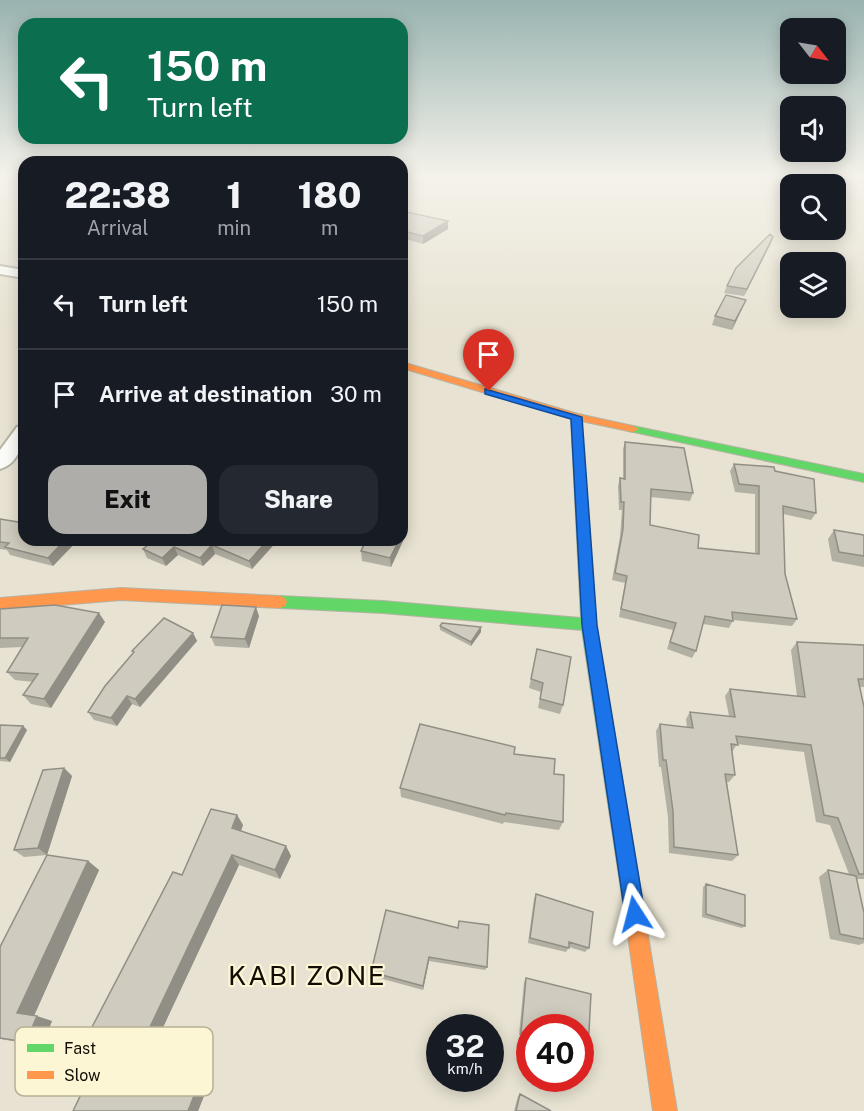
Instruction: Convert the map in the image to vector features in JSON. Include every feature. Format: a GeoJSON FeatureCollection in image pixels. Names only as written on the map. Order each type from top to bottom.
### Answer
{"type":"FeatureCollection","features":[{"type":"Feature","properties":{"kind":"street"},"geometry":{"type":"LineString","coordinates":[[0,270],[18,273]]}},
{"type":"Feature","properties":{"kind":"street"},"geometry":{"type":"LineString","coordinates":[[408,367],[576,417],[864,478]]}},
{"type":"Feature","properties":{"kind":"street"},"geometry":{"type":"LineString","coordinates":[[576,417],[589,625],[665,1111]]}},
{"type":"Feature","properties":{"kind":"street"},"geometry":{"type":"LineString","coordinates":[[0,462],[18,439]]}},
{"type":"Feature","properties":{"kind":"street"},"geometry":{"type":"LineString","coordinates":[[0,604],[122,594],[383,607],[589,625]]}},
{"type":"Feature","properties":{"kind":"building"},"geometry":{"type":"Polygon","coordinates":[[[408,228],[437,228],[423,236],[408,232],[408,228]]]}},
{"type":"Feature","properties":{"kind":"building"},"geometry":{"type":"Polygon","coordinates":[[[770,234],[773,237],[747,289],[727,286],[736,268],[770,234]]]}},
{"type":"Feature","properties":{"kind":"building"},"geometry":{"type":"Polygon","coordinates":[[[726,295],[746,300],[735,321],[715,316],[726,295]]]}},
{"type":"Feature","properties":{"kind":"building"},"geometry":{"type":"Polygon","coordinates":[[[625,442],[684,448],[693,493],[651,489],[650,525],[699,535],[698,548],[759,554],[759,486],[739,484],[734,464],[774,467],[775,471],[814,479],[816,513],[783,506],[785,574],[797,619],[732,612],[733,621],[705,616],[696,651],[670,642],[676,623],[621,609],[627,576],[615,573],[623,529],[624,502],[621,502],[620,478],[625,479],[625,442]]]}},
{"type":"Feature","properties":{"kind":"building"},"geometry":{"type":"Polygon","coordinates":[[[0,519],[18,522],[18,546],[59,546],[48,558],[5,547],[9,543],[0,542],[0,519]]]}},
{"type":"Feature","properties":{"kind":"building"},"geometry":{"type":"Polygon","coordinates":[[[834,530],[864,535],[864,556],[839,552],[834,530]]]}},
{"type":"Feature","properties":{"kind":"building"},"geometry":{"type":"Polygon","coordinates":[[[147,546],[211,546],[200,558],[174,547],[162,558],[143,549],[147,546]]]}},
{"type":"Feature","properties":{"kind":"building"},"geometry":{"type":"Polygon","coordinates":[[[214,546],[263,546],[249,561],[214,546]]]}},
{"type":"Feature","properties":{"kind":"building"},"geometry":{"type":"Polygon","coordinates":[[[363,546],[396,546],[390,558],[361,551],[363,546]]]}},
{"type":"Feature","properties":{"kind":"building"},"geometry":{"type":"Polygon","coordinates":[[[55,605],[99,613],[44,699],[23,695],[38,674],[7,672],[28,638],[0,638],[0,609],[55,605]]]}},
{"type":"Feature","properties":{"kind":"building"},"geometry":{"type":"Polygon","coordinates":[[[222,605],[256,607],[245,639],[211,637],[222,605]]]}},
{"type":"Feature","properties":{"kind":"building"},"geometry":{"type":"Polygon","coordinates":[[[164,618],[193,633],[135,699],[127,696],[111,718],[88,712],[105,686],[134,652],[132,651],[164,618]]]}},
{"type":"Feature","properties":{"kind":"building"},"geometry":{"type":"Polygon","coordinates":[[[442,623],[481,627],[471,642],[440,626],[442,623]]]}},
{"type":"Feature","properties":{"kind":"building"},"geometry":{"type":"Polygon","coordinates":[[[797,642],[864,645],[864,679],[858,679],[864,707],[864,874],[859,874],[838,818],[824,815],[811,745],[736,736],[738,745],[731,744],[735,775],[725,774],[738,855],[674,847],[673,811],[666,760],[663,760],[660,724],[693,728],[690,712],[735,717],[730,689],[805,697],[797,642]]]}},
{"type":"Feature","properties":{"kind":"building"},"geometry":{"type":"Polygon","coordinates":[[[537,649],[571,657],[563,705],[540,699],[543,683],[531,679],[537,649]]]}},
{"type":"Feature","properties":{"kind":"building"},"geometry":{"type":"Polygon","coordinates":[[[420,724],[515,747],[514,754],[555,759],[554,774],[564,775],[563,822],[506,813],[505,815],[400,788],[420,724]]]}},
{"type":"Feature","properties":{"kind":"building"},"geometry":{"type":"Polygon","coordinates":[[[0,725],[23,726],[5,758],[0,758],[0,725]]]}},
{"type":"Feature","properties":{"kind":"building"},"geometry":{"type":"Polygon","coordinates":[[[64,768],[38,848],[14,850],[43,770],[64,768]]]}},
{"type":"Feature","properties":{"kind":"building"},"geometry":{"type":"Polygon","coordinates":[[[211,809],[237,815],[232,828],[286,846],[275,870],[232,855],[150,1027],[92,1027],[173,872],[182,875],[211,809]]]}},
{"type":"Feature","properties":{"kind":"building"},"geometry":{"type":"Polygon","coordinates":[[[47,855],[88,861],[17,1013],[37,1016],[32,1027],[15,1027],[15,1040],[0,1038],[0,947],[47,855]]]}},
{"type":"Feature","properties":{"kind":"building"},"geometry":{"type":"Polygon","coordinates":[[[828,870],[856,876],[864,913],[864,939],[840,934],[828,870]]]}},
{"type":"Feature","properties":{"kind":"building"},"geometry":{"type":"Polygon","coordinates":[[[706,884],[745,895],[745,926],[706,914],[706,884]]]}},
{"type":"Feature","properties":{"kind":"building"},"geometry":{"type":"Polygon","coordinates":[[[536,894],[593,912],[589,948],[569,942],[569,948],[530,938],[536,894]]]}},
{"type":"Feature","properties":{"kind":"building"},"geometry":{"type":"Polygon","coordinates":[[[386,910],[458,928],[459,921],[489,925],[487,967],[429,957],[423,986],[371,972],[386,910]]]}},
{"type":"Feature","properties":{"kind":"building"},"geometry":{"type":"Polygon","coordinates":[[[526,978],[591,994],[590,1014],[523,1014],[526,978]]]}},
{"type":"Feature","properties":{"kind":"building"},"geometry":{"type":"Polygon","coordinates":[[[520,1094],[551,1111],[516,1111],[520,1094]]]}},
{"type":"Feature","properties":{"kind":"building"},"geometry":{"type":"Polygon","coordinates":[[[80,1096],[194,1096],[188,1111],[73,1111],[80,1096]]]}},
{"type":"Feature","properties":{"kind":"traffic: fast"},"geometry":{"type":"LineString","coordinates":[[576,417],[589,625],[638,936]]}},
{"type":"Feature","properties":{"kind":"traffic: fast"},"geometry":{"type":"LineString","coordinates":[[633,429],[864,478]]}},
{"type":"Feature","properties":{"kind":"traffic: fast"},"geometry":{"type":"LineString","coordinates":[[280,602],[383,607],[589,625]]}},
{"type":"Feature","properties":{"kind":"traffic: slow"},"geometry":{"type":"LineString","coordinates":[[408,367],[576,417],[633,429]]}},
{"type":"Feature","properties":{"kind":"traffic: slow"},"geometry":{"type":"LineString","coordinates":[[0,604],[121,594],[280,602]]}},
{"type":"Feature","properties":{"kind":"traffic: slow"},"geometry":{"type":"LineString","coordinates":[[638,936],[665,1111]]}},
{"type":"Feature","properties":{"kind":"district","name":"KABI ZONE"},"geometry":{"type":"Point","coordinates":[307,976]}},
{"type":"Feature","properties":{"kind":"route"},"geometry":{"type":"LineString","coordinates":[[489,391],[576,417],[589,625],[635,914]]}}]}
